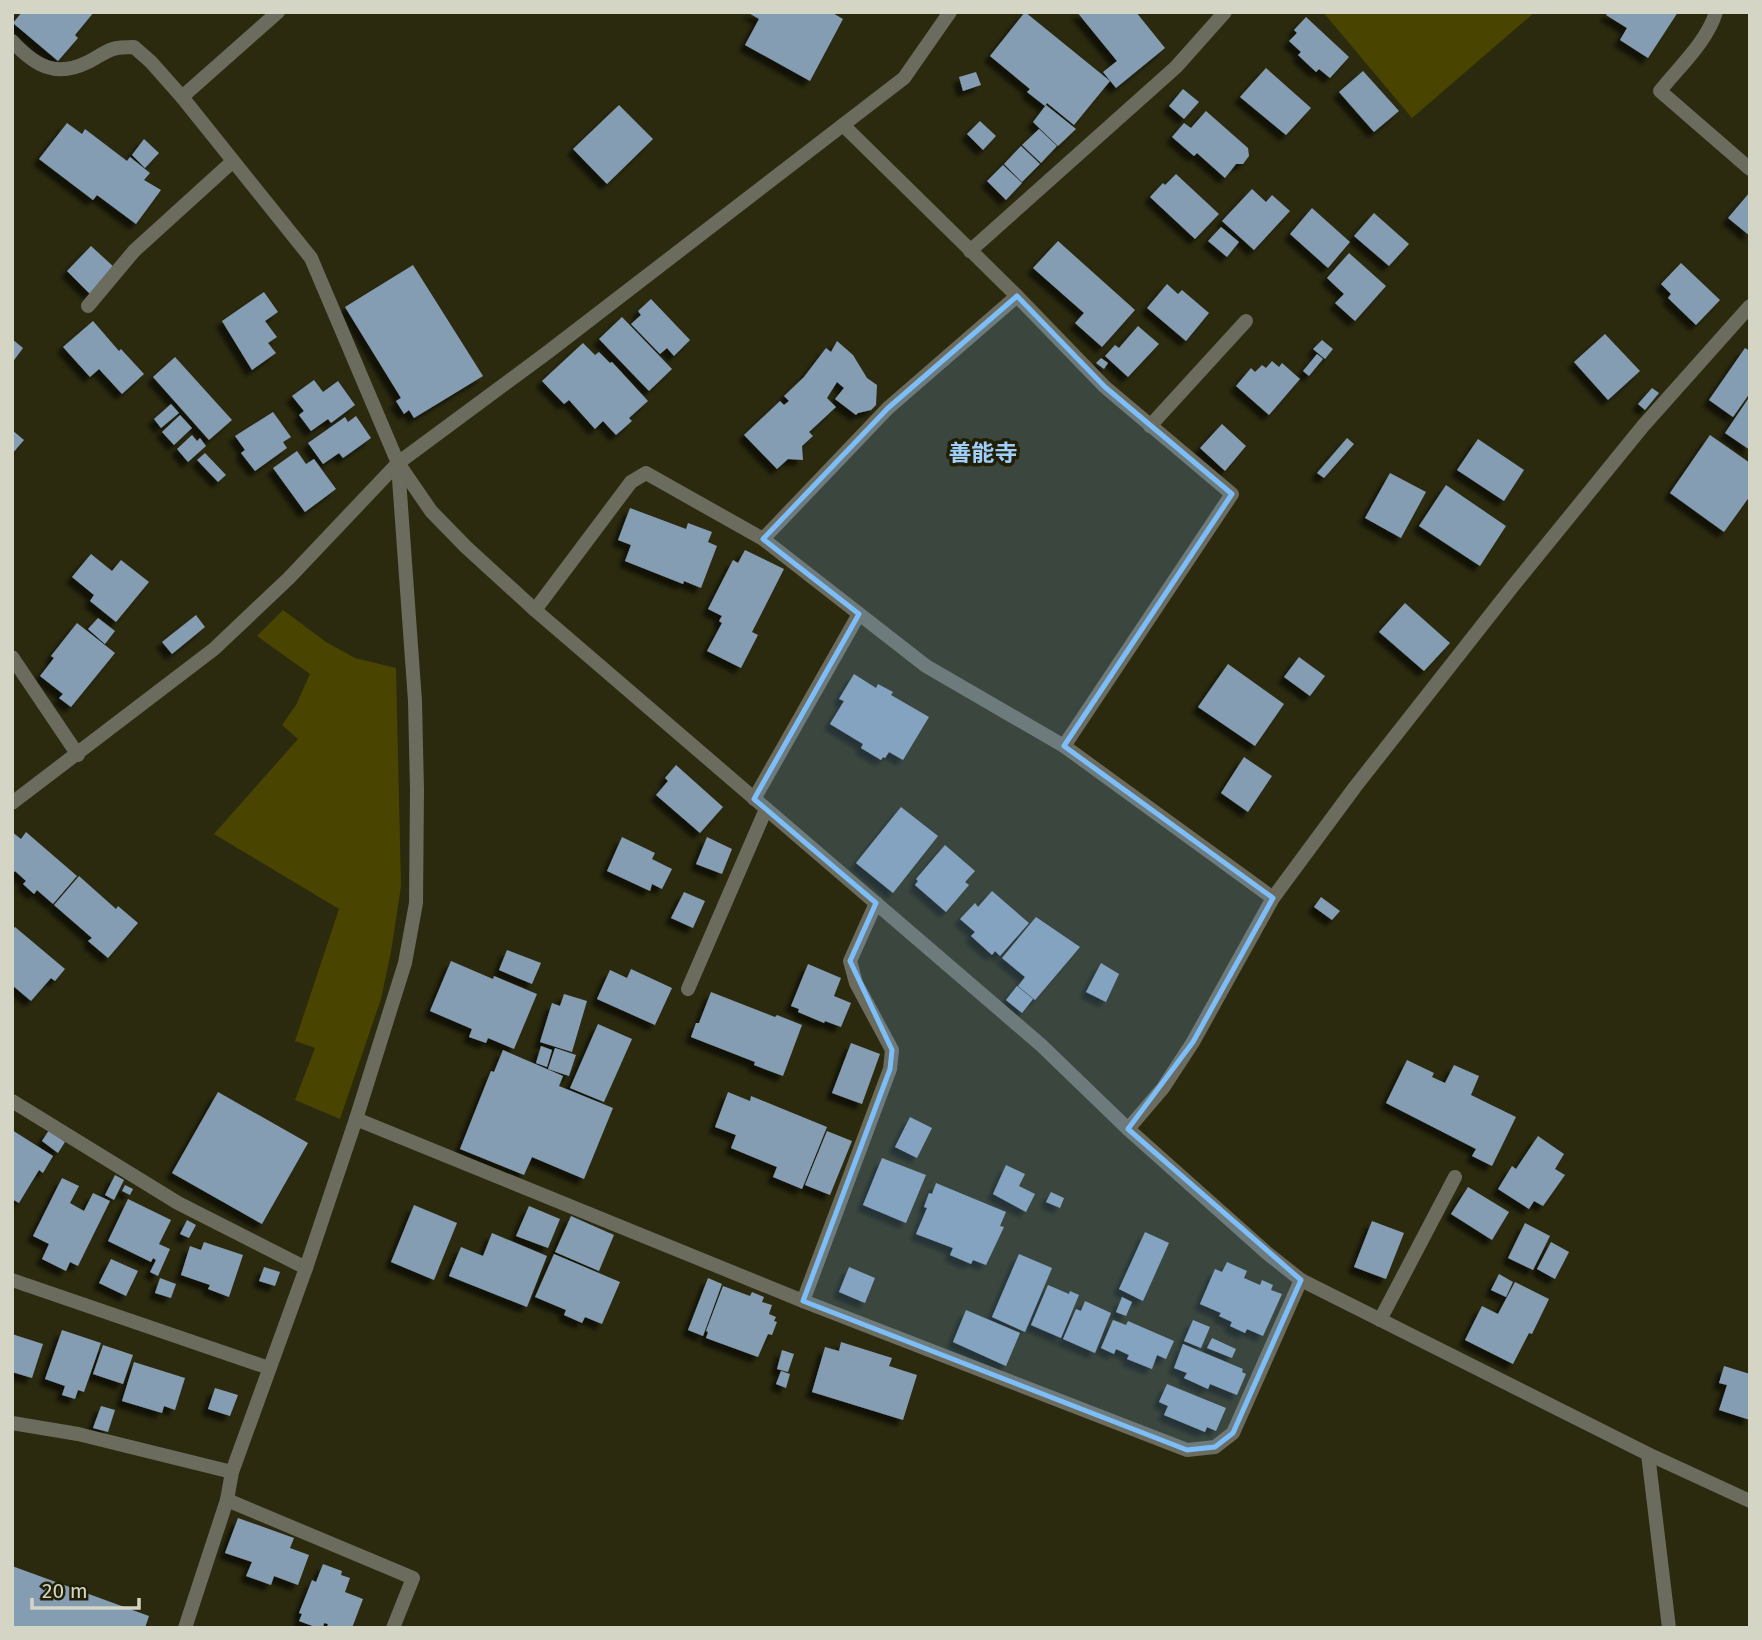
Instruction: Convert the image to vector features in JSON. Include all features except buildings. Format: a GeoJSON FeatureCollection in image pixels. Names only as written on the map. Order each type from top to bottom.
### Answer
{"type":"FeatureCollection","features":[{"type":"Feature","properties":{"kind":"street"},"geometry":{"type":"LineString","coordinates":[[183,97],[278,12]]}},
{"type":"Feature","properties":{"kind":"street"},"geometry":{"type":"LineString","coordinates":[[12,803],[214,649],[289,578],[398,463],[548,352],[904,78],[950,12]]}},
{"type":"Feature","properties":{"kind":"street"},"geometry":{"type":"LineString","coordinates":[[970,251],[1175,67],[1224,12]]}},
{"type":"Feature","properties":{"kind":"street"},"geometry":{"type":"LineString","coordinates":[[1716,12],[1714,21],[1660,91],[1750,169]]}},
{"type":"Feature","properties":{"kind":"street"},"geometry":{"type":"LineString","coordinates":[[12,41],[46,68],[63,70],[85,64],[113,49],[134,47],[152,62],[311,258],[398,463],[431,511],[535,610],[1041,1045],[1128,1129],[1267,1253],[1301,1280],[1648,1454],[1750,1501]]}},
{"type":"Feature","properties":{"kind":"street"},"geometry":{"type":"LineString","coordinates":[[843,125],[1017,296],[1105,387],[1232,494],[1065,746]]}},
{"type":"Feature","properties":{"kind":"street"},"geometry":{"type":"LineString","coordinates":[[88,306],[134,251],[232,162]]}},
{"type":"Feature","properties":{"kind":"street"},"geometry":{"type":"LineString","coordinates":[[763,539],[888,408],[1017,296]]}},
{"type":"Feature","properties":{"kind":"street"},"geometry":{"type":"LineString","coordinates":[[1128,1129],[1163,1088],[1193,1042],[1273,898],[1355,788],[1643,426],[1750,306]]}},
{"type":"Feature","properties":{"kind":"street"},"geometry":{"type":"LineString","coordinates":[[1150,426],[1246,321]]}},
{"type":"Feature","properties":{"kind":"street"},"geometry":{"type":"LineString","coordinates":[[185,1628],[226,1500],[232,1472],[306,1268],[356,1119],[405,963],[416,903],[418,790],[415,714],[398,463]]}},
{"type":"Feature","properties":{"kind":"street"},"geometry":{"type":"LineString","coordinates":[[535,610],[631,482],[646,473],[763,539],[926,666],[1065,746],[1273,898]]}},
{"type":"Feature","properties":{"kind":"street"},"geometry":{"type":"LineString","coordinates":[[688,989],[760,804],[859,614]]}},
{"type":"Feature","properties":{"kind":"street"},"geometry":{"type":"LineString","coordinates":[[12,657],[78,755]]}},
{"type":"Feature","properties":{"kind":"street"},"geometry":{"type":"LineString","coordinates":[[803,1301],[890,1069],[892,1050],[856,983],[850,961],[876,903]]}},
{"type":"Feature","properties":{"kind":"street"},"geometry":{"type":"LineString","coordinates":[[12,1101],[178,1203],[306,1268]]}},
{"type":"Feature","properties":{"kind":"street"},"geometry":{"type":"LineString","coordinates":[[356,1119],[803,1301],[1187,1450],[1215,1447],[1233,1433],[1301,1280]]}},
{"type":"Feature","properties":{"kind":"street"},"geometry":{"type":"LineString","coordinates":[[1380,1320],[1455,1177]]}},
{"type":"Feature","properties":{"kind":"street"},"geometry":{"type":"LineString","coordinates":[[12,1280],[269,1368]]}},
{"type":"Feature","properties":{"kind":"street"},"geometry":{"type":"LineString","coordinates":[[12,1423],[78,1434],[232,1472]]}},
{"type":"Feature","properties":{"kind":"street"},"geometry":{"type":"LineString","coordinates":[[1648,1454],[1669,1628]]}},
{"type":"Feature","properties":{"kind":"street"},"geometry":{"type":"LineString","coordinates":[[226,1500],[412,1578],[393,1628]]}},
{"type":"Feature","properties":{"kind":"highlighted area"},"geometry":{"type":"Polygon","coordinates":[[[1017,296],[1105,387],[1232,494],[1064,746],[1273,898],[1193,1042],[1128,1129],[1301,1280],[1233,1433],[1215,1447],[1187,1450],[803,1301],[890,1069],[892,1050],[850,961],[876,903],[754,799],[859,614],[763,539],[888,408],[1017,296]]]}},
{"type":"Feature","properties":{"kind":"shaded area"},"geometry":{"type":"Polygon","coordinates":[[[1323,12],[1535,12],[1412,118],[1323,12]]]}},
{"type":"Feature","properties":{"kind":"shaded area"},"geometry":{"type":"Polygon","coordinates":[[[283,610],[326,642],[355,658],[396,668],[401,886],[381,999],[340,1119],[295,1100],[315,1048],[295,1041],[339,909],[214,834],[298,739],[282,725],[296,705],[310,674],[257,636],[283,610]]]}},
{"type":"Feature","properties":{"kind":"district","name":"善能寺"},"geometry":{"type":"Point","coordinates":[983,453]}}]}
